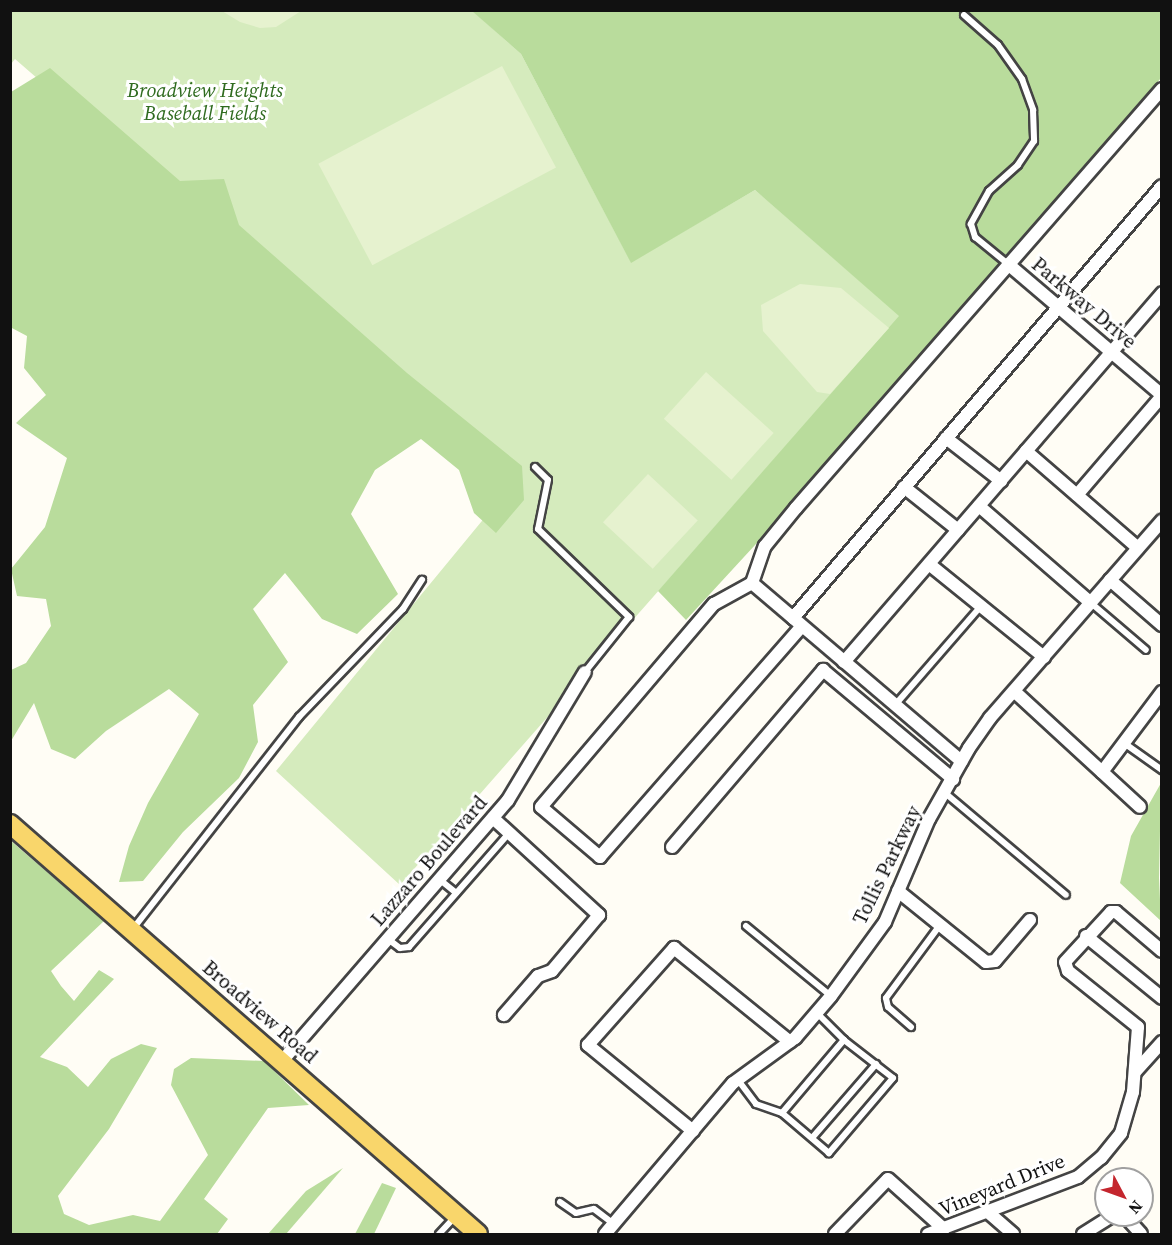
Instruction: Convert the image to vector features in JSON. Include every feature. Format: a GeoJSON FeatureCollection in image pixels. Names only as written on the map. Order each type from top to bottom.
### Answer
{"type":"FeatureCollection","features":[{"type":"Feature","properties":{"kind":"main road","name":"Broadview Road"},"geometry":{"type":"LineString","coordinates":[[10,824],[478,1234]]}},
{"type":"Feature","properties":{"kind":"street"},"geometry":{"type":"LineString","coordinates":[[1161,89],[765,546],[752,584],[714,604],[541,807],[600,857],[798,622],[904,488],[1161,186]]}},
{"type":"Feature","properties":{"kind":"street","name":"Parkway Drive"},"geometry":{"type":"LineString","coordinates":[[1008,264],[1161,396]]}},
{"type":"Feature","properties":{"kind":"street"},"geometry":{"type":"LineString","coordinates":[[844,662],[1161,293]]}},
{"type":"Feature","properties":{"kind":"street"},"geometry":{"type":"LineString","coordinates":[[1077,495],[1161,396]]}},
{"type":"Feature","properties":{"kind":"street"},"geometry":{"type":"LineString","coordinates":[[946,438],[1001,481]]}},
{"type":"Feature","properties":{"kind":"street"},"geometry":{"type":"LineString","coordinates":[[1026,451],[1138,548]]}},
{"type":"Feature","properties":{"kind":"street"},"geometry":{"type":"LineString","coordinates":[[904,488],[958,530]]}},
{"type":"Feature","properties":{"kind":"street"},"geometry":{"type":"LineString","coordinates":[[979,506],[1090,603]]}},
{"type":"Feature","properties":{"kind":"street","name":"Tollis Parkway"},"geometry":{"type":"LineString","coordinates":[[605,1234],[738,1080],[790,1042],[831,996],[885,922],[962,761],[1014,691],[1161,524]]}},
{"type":"Feature","properties":{"kind":"street"},"geometry":{"type":"LineString","coordinates":[[929,564],[1044,657]]}},
{"type":"Feature","properties":{"kind":"street"},"geometry":{"type":"LineString","coordinates":[[1110,580],[1161,625]]}},
{"type":"Feature","properties":{"kind":"street"},"geometry":{"type":"LineString","coordinates":[[752,584],[962,761]]}},
{"type":"Feature","properties":{"kind":"street"},"geometry":{"type":"LineString","coordinates":[[672,848],[824,670],[953,779]]}},
{"type":"Feature","properties":{"kind":"street","name":"Lazzaro Boulevard"},"geometry":{"type":"LineString","coordinates":[[282,1061],[508,800],[585,672]]}},
{"type":"Feature","properties":{"kind":"street"},"geometry":{"type":"LineString","coordinates":[[1014,691],[1140,807]]}},
{"type":"Feature","properties":{"kind":"street"},"geometry":{"type":"LineString","coordinates":[[1102,772],[1161,692]]}},
{"type":"Feature","properties":{"kind":"street"},"geometry":{"type":"LineString","coordinates":[[493,818],[598,915],[552,971],[538,976],[504,1015]]}},
{"type":"Feature","properties":{"kind":"street"},"geometry":{"type":"LineString","coordinates":[[898,891],[986,962],[995,961],[1030,920]]}},
{"type":"Feature","properties":{"kind":"street"},"geometry":{"type":"LineString","coordinates":[[1161,951],[1116,912],[1106,915],[1086,936],[1161,998]]}},
{"type":"Feature","properties":{"kind":"street","name":"Vineyard Drive"},"geometry":{"type":"LineString","coordinates":[[928,1234],[989,1214],[1078,1177],[1101,1158],[1121,1133],[1136,1071],[1138,1027],[1065,967],[1086,936]]}},
{"type":"Feature","properties":{"kind":"street"},"geometry":{"type":"LineString","coordinates":[[693,1131],[588,1045],[674,948],[790,1042]]}},
{"type":"Feature","properties":{"kind":"street"},"geometry":{"type":"LineString","coordinates":[[1136,1071],[1161,1042]]}},
{"type":"Feature","properties":{"kind":"street"},"geometry":{"type":"LineString","coordinates":[[835,1234],[888,1179],[944,1229]]}},
{"type":"Feature","properties":{"kind":"street"},"geometry":{"type":"LineString","coordinates":[[989,1214],[1013,1234]]}},
{"type":"Feature","properties":{"kind":"lane"},"geometry":{"type":"LineString","coordinates":[[964,15],[998,45],[1022,79],[1033,110],[1034,141],[1018,165],[989,191],[971,224],[975,237],[1008,264]]}},
{"type":"Feature","properties":{"kind":"lane"},"geometry":{"type":"LineString","coordinates":[[535,467],[548,480],[538,528],[629,617],[585,672]]}},
{"type":"Feature","properties":{"kind":"lane"},"geometry":{"type":"LineString","coordinates":[[131,930],[240,797],[299,717],[403,609],[422,580]]}},
{"type":"Feature","properties":{"kind":"lane"},"geometry":{"type":"LineString","coordinates":[[1090,603],[1146,650]]}},
{"type":"Feature","properties":{"kind":"lane"},"geometry":{"type":"LineString","coordinates":[[895,705],[981,606]]}},
{"type":"Feature","properties":{"kind":"lane"},"geometry":{"type":"LineString","coordinates":[[1124,743],[1161,770]]}},
{"type":"Feature","properties":{"kind":"lane"},"geometry":{"type":"LineString","coordinates":[[945,793],[1066,895]]}},
{"type":"Feature","properties":{"kind":"lane"},"geometry":{"type":"LineString","coordinates":[[388,939],[400,948],[409,947],[509,833]]}},
{"type":"Feature","properties":{"kind":"lane"},"geometry":{"type":"LineString","coordinates":[[440,879],[456,893]]}},
{"type":"Feature","properties":{"kind":"lane"},"geometry":{"type":"LineString","coordinates":[[911,1027],[888,1007],[886,998],[940,925]]}},
{"type":"Feature","properties":{"kind":"lane"},"geometry":{"type":"LineString","coordinates":[[746,926],[831,996]]}},
{"type":"Feature","properties":{"kind":"lane"},"geometry":{"type":"LineString","coordinates":[[738,1080],[756,1104],[782,1113],[829,1153],[893,1078],[844,1040],[817,1012]]}},
{"type":"Feature","properties":{"kind":"lane"},"geometry":{"type":"LineString","coordinates":[[782,1113],[844,1040]]}},
{"type":"Feature","properties":{"kind":"lane"},"geometry":{"type":"LineString","coordinates":[[812,1138],[876,1064]]}},
{"type":"Feature","properties":{"kind":"lane"},"geometry":{"type":"LineString","coordinates":[[560,1202],[576,1213],[594,1209],[614,1224]]}},
{"type":"Feature","properties":{"kind":"lane"},"geometry":{"type":"LineString","coordinates":[[439,1234],[456,1215]]}},
{"type":"Feature","properties":{"kind":"green space"},"geometry":{"type":"Polygon","coordinates":[[[301,10],[276,27],[260,28],[240,22],[222,11],[301,10]]]}},
{"type":"Feature","properties":{"kind":"green space","name":"Broadview Heights Baseball Fields"},"geometry":{"type":"Polygon","coordinates":[[[11,11],[473,11],[521,54],[631,262],[755,190],[900,316],[400,885],[276,771],[500,499],[196,216],[15,59],[11,64],[11,11]]]}},
{"type":"Feature","properties":{"kind":"green space"},"geometry":{"type":"Polygon","coordinates":[[[472,11],[1161,11],[1161,78],[803,493],[686,620],[658,591],[899,316],[755,190],[631,263],[521,54],[472,11]]]}},
{"type":"Feature","properties":{"kind":"green space"},"geometry":{"type":"Polygon","coordinates":[[[502,66],[556,168],[372,265],[318,164],[502,66]]]}},
{"type":"Feature","properties":{"kind":"green space"},"geometry":{"type":"Polygon","coordinates":[[[50,68],[180,181],[224,179],[239,225],[407,373],[522,466],[524,500],[496,533],[474,513],[459,470],[421,439],[375,470],[351,514],[398,594],[357,634],[322,619],[285,573],[253,609],[288,662],[253,705],[258,742],[239,778],[183,832],[143,881],[119,882],[129,846],[148,803],[199,714],[169,689],[106,731],[75,759],[51,749],[34,703],[11,741],[11,670],[26,663],[51,626],[46,599],[17,596],[11,569],[45,527],[67,458],[16,423],[46,395],[24,368],[27,336],[10,327],[11,92],[50,68]]]}},
{"type":"Feature","properties":{"kind":"green space"},"geometry":{"type":"Polygon","coordinates":[[[800,284],[841,288],[889,328],[830,394],[817,392],[763,331],[761,305],[800,284]]]}},
{"type":"Feature","properties":{"kind":"green space"},"geometry":{"type":"Polygon","coordinates":[[[706,372],[774,433],[731,480],[664,419],[706,372]]]}},
{"type":"Feature","properties":{"kind":"green space"},"geometry":{"type":"Polygon","coordinates":[[[648,474],[698,520],[653,569],[603,522],[648,474]]]}},
{"type":"Feature","properties":{"kind":"green space"},"geometry":{"type":"Polygon","coordinates":[[[1161,783],[1159,878],[1161,921],[1120,883],[1131,836],[1161,783]]]}},
{"type":"Feature","properties":{"kind":"green space"},"geometry":{"type":"Polygon","coordinates":[[[11,841],[104,921],[51,971],[61,986],[74,1001],[99,970],[114,979],[40,1057],[67,1067],[88,1087],[111,1059],[141,1044],[157,1048],[109,1129],[58,1196],[64,1214],[89,1225],[133,1215],[160,1221],[208,1155],[171,1085],[174,1069],[191,1058],[264,1061],[309,1105],[268,1108],[204,1199],[228,1219],[217,1234],[11,1234],[11,841]]]}},
{"type":"Feature","properties":{"kind":"green space"},"geometry":{"type":"Polygon","coordinates":[[[343,1168],[286,1234],[268,1234],[306,1191],[343,1168]]]}},
{"type":"Feature","properties":{"kind":"green space"},"geometry":{"type":"Polygon","coordinates":[[[382,1183],[396,1188],[374,1234],[355,1234],[382,1183]]]}}]}
